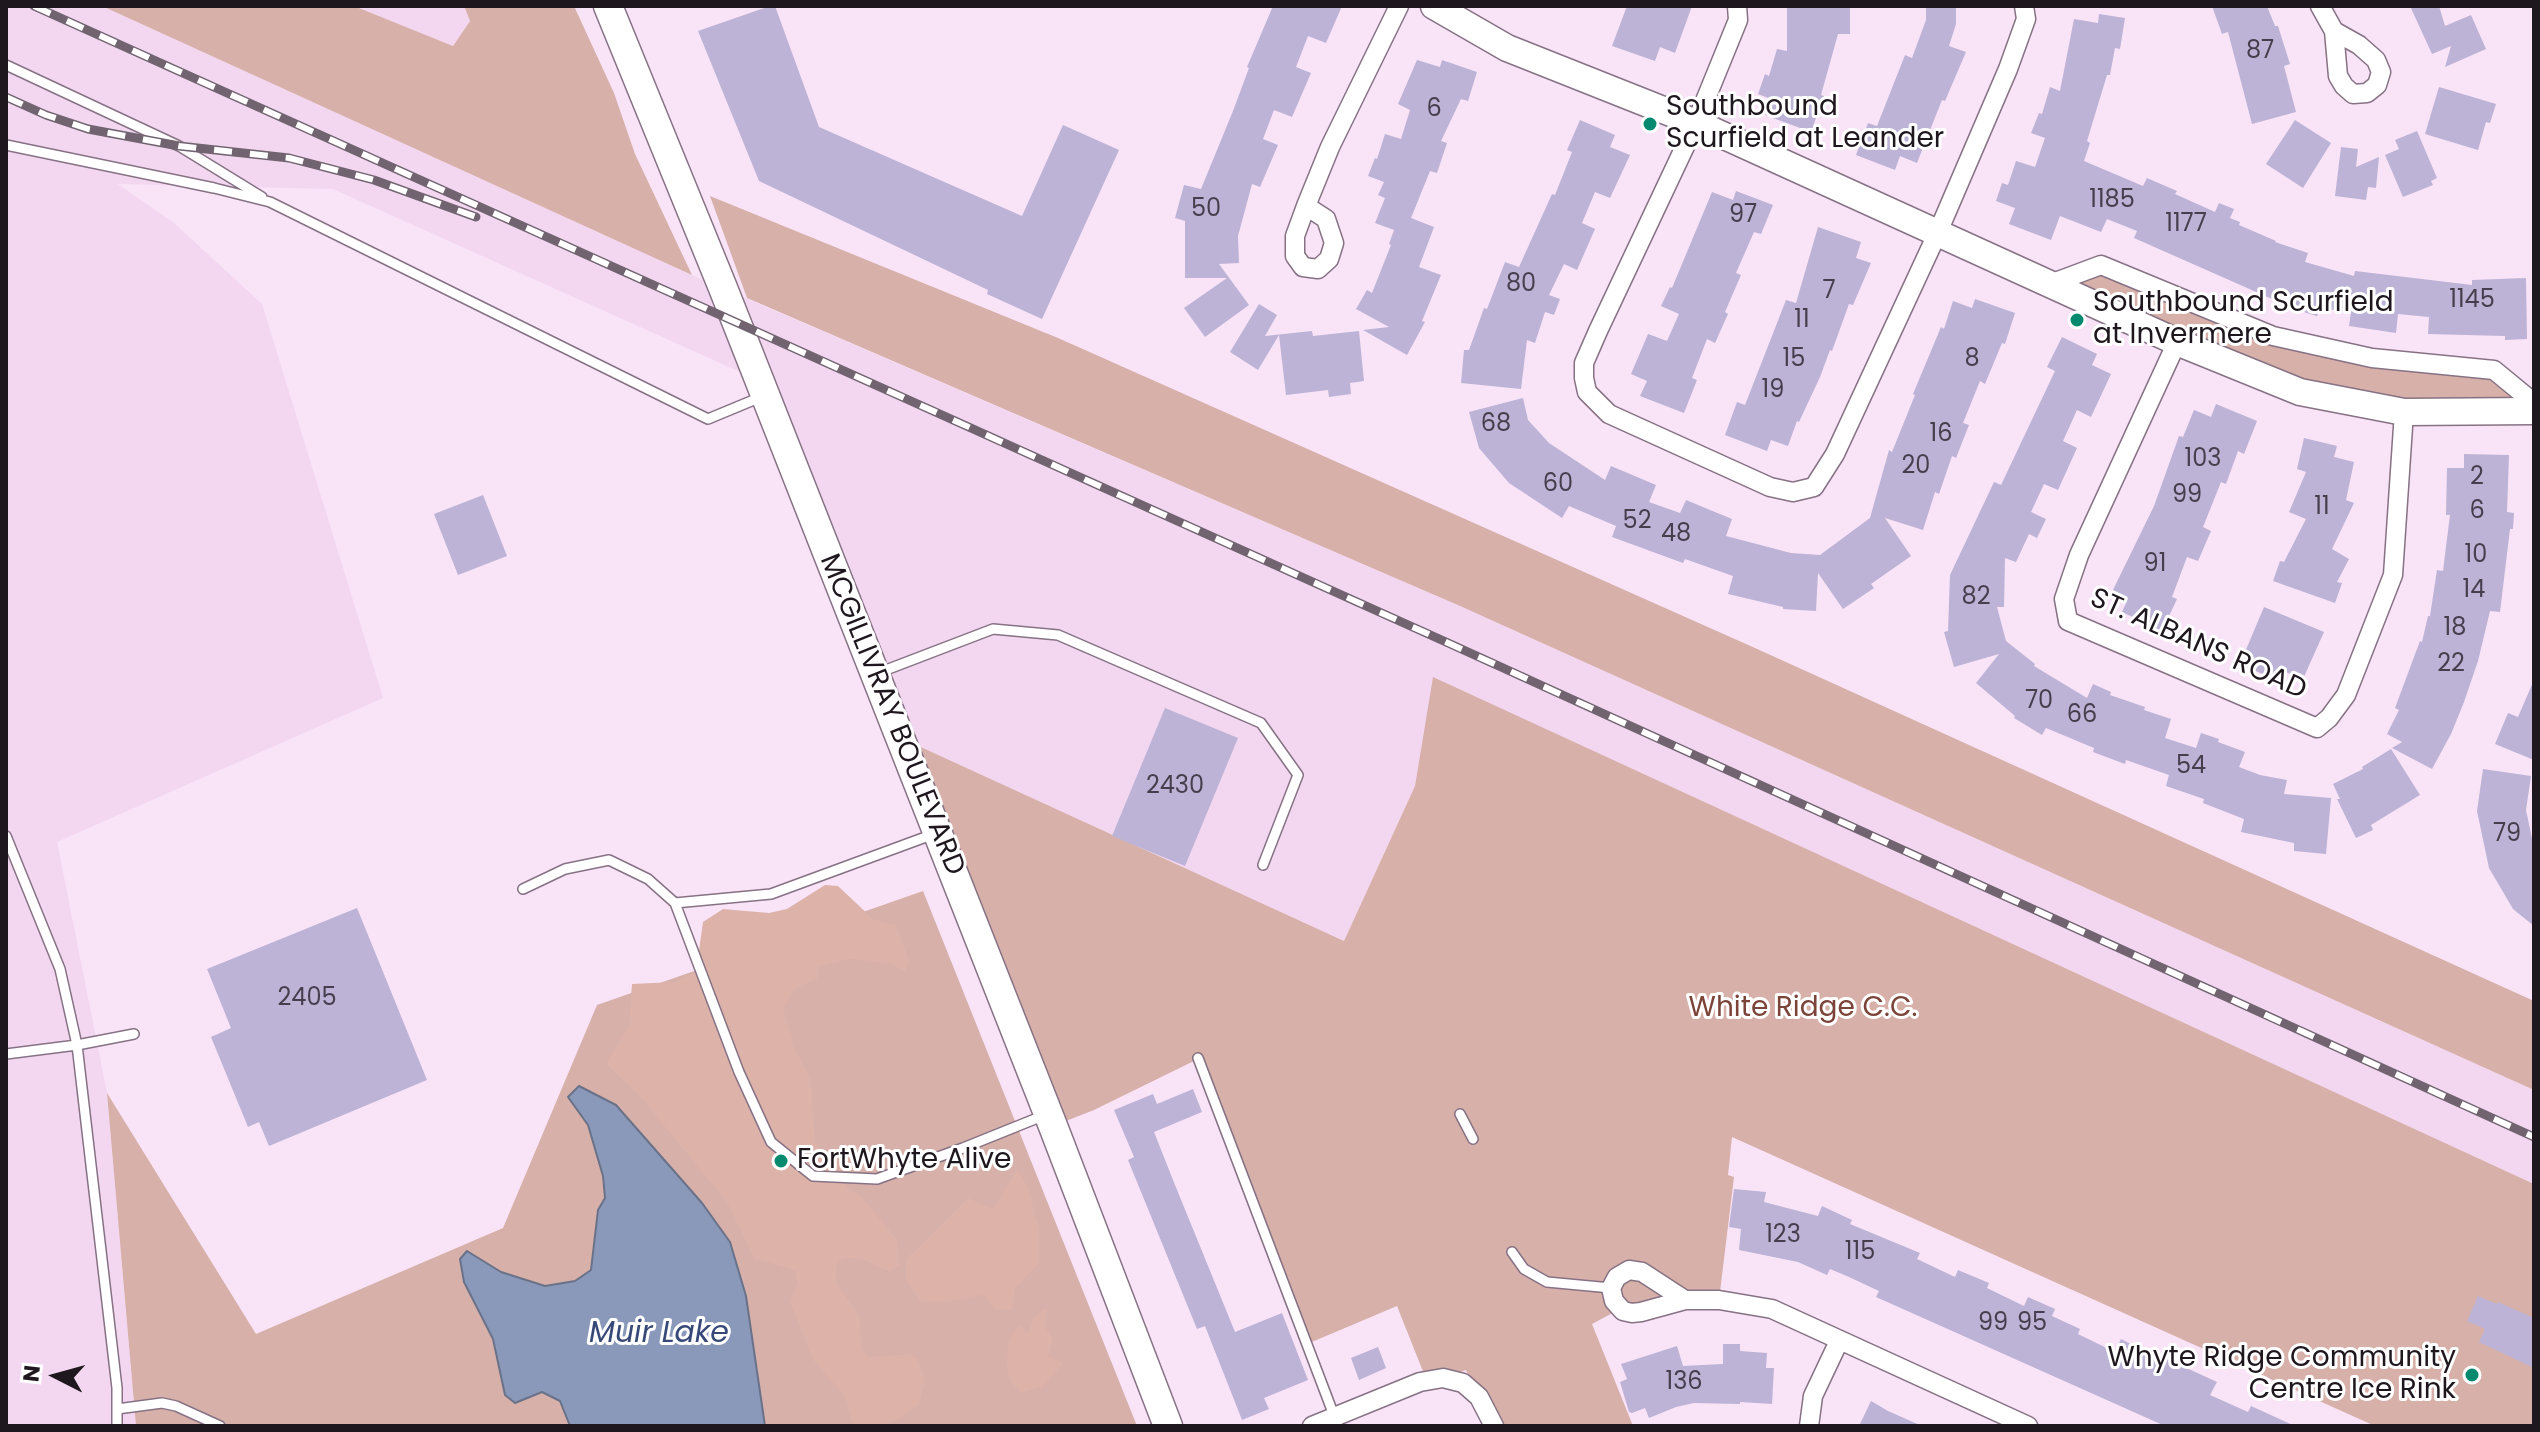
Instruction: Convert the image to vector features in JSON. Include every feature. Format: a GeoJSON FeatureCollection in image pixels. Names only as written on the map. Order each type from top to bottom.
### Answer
{"type":"FeatureCollection","features":[{"type":"Feature","properties":{"kind":"main road","name":"MCGILLIVRAY BOULEVARD"},"geometry":{"type":"LineString","coordinates":[[608,6],[1048,1113],[1168,1426]]}},
{"type":"Feature","properties":{"kind":"street"},"geometry":{"type":"LineString","coordinates":[[1306,206],[1330,147],[1399,6]]}},
{"type":"Feature","properties":{"kind":"street"},"geometry":{"type":"LineString","coordinates":[[1434,6],[1507,48],[1696,123],[2177,342],[2300,392],[2404,412],[2534,411]]}},
{"type":"Feature","properties":{"kind":"street"},"geometry":{"type":"LineString","coordinates":[[1737,6],[1738,20],[1696,123],[1598,331],[1584,363],[1584,378],[1587,392],[1609,414],[1770,487],[1793,492],[1814,487],[1835,454],[1938,232],[2008,69],[2026,19],[2024,6]]}},
{"type":"Feature","properties":{"kind":"street"},"geometry":{"type":"LineString","coordinates":[[2320,6],[2334,31]]}},
{"type":"Feature","properties":{"kind":"street"},"geometry":{"type":"LineString","coordinates":[[2050,284],[2101,265],[2273,336],[2372,358],[2494,370],[2534,403]]}},
{"type":"Feature","properties":{"kind":"street","name":"ST. ALBANS ROAD"},"geometry":{"type":"LineString","coordinates":[[2177,342],[2079,555],[2064,599],[2068,621],[2317,728],[2329,718],[2346,695],[2393,575],[2404,412]]}},
{"type":"Feature","properties":{"kind":"street"},"geometry":{"type":"LineString","coordinates":[[1685,1300],[1634,1270],[1617,1277],[1611,1288],[1620,1309],[1632,1313],[1685,1300],[1719,1300],[1772,1309],[2028,1426]]}},
{"type":"Feature","properties":{"kind":"street"},"geometry":{"type":"LineString","coordinates":[[1809,1426],[1813,1396],[1839,1341]]}},
{"type":"Feature","properties":{"kind":"street"},"geometry":{"type":"LineString","coordinates":[[1312,1426],[1336,1422],[1420,1382],[1443,1378],[1463,1383],[1479,1397],[1494,1426]]}},
{"type":"Feature","properties":{"kind":"lane"},"geometry":{"type":"LineString","coordinates":[[6,65],[179,146],[270,202],[708,419],[764,395]]}},
{"type":"Feature","properties":{"kind":"lane"},"geometry":{"type":"LineString","coordinates":[[6,145],[270,202]]}},
{"type":"Feature","properties":{"kind":"lane"},"geometry":{"type":"LineString","coordinates":[[875,675],[993,629],[1058,635],[1261,723],[1298,775],[1263,865]]}},
{"type":"Feature","properties":{"kind":"lane"},"geometry":{"type":"LineString","coordinates":[[675,903],[771,894],[937,833]]}},
{"type":"Feature","properties":{"kind":"lane"},"geometry":{"type":"LineString","coordinates":[[6,836],[60,969],[77,1045],[117,1388],[117,1426]]}},
{"type":"Feature","properties":{"kind":"lane"},"geometry":{"type":"LineString","coordinates":[[523,889],[565,869],[609,860],[648,879],[675,903],[739,1072],[771,1142],[813,1176],[877,1179],[1048,1113]]}},
{"type":"Feature","properties":{"kind":"lane"},"geometry":{"type":"LineString","coordinates":[[6,1054],[134,1034]]}},
{"type":"Feature","properties":{"kind":"lane"},"geometry":{"type":"LineString","coordinates":[[1198,1058],[1336,1422]]}},
{"type":"Feature","properties":{"kind":"lane"},"geometry":{"type":"LineString","coordinates":[[1460,1114],[1473,1139]]}},
{"type":"Feature","properties":{"kind":"lane"},"geometry":{"type":"LineString","coordinates":[[1512,1252],[1524,1269],[1547,1282],[1611,1288]]}},
{"type":"Feature","properties":{"kind":"lane"},"geometry":{"type":"LineString","coordinates":[[117,1409],[162,1403],[220,1426]]}},
{"type":"Feature","properties":{"kind":"shaded area"},"geometry":{"type":"Polygon","coordinates":[[[6,6],[102,6],[692,275],[1460,606],[2534,1090],[2534,1184],[1434,678],[1415,786],[1344,941],[899,737],[758,380],[333,189],[118,184],[174,223],[262,304],[383,698],[57,842],[107,1093],[136,1426],[6,1426],[6,6]]]}},
{"type":"Feature","properties":{"kind":"shaded area"},"geometry":{"type":"Polygon","coordinates":[[[354,6],[464,6],[470,21],[453,46],[354,6]]]}},
{"type":"Feature","properties":{"kind":"shaded area"},"geometry":{"type":"Polygon","coordinates":[[[825,885],[838,886],[873,919],[896,925],[910,962],[905,971],[888,963],[850,959],[820,966],[817,979],[798,987],[783,1007],[796,1051],[811,1078],[815,1142],[850,1191],[859,1194],[896,1238],[900,1265],[890,1272],[860,1258],[844,1258],[837,1263],[836,1282],[860,1317],[862,1349],[869,1357],[910,1354],[917,1359],[926,1380],[919,1405],[893,1422],[878,1426],[853,1426],[844,1395],[813,1360],[790,1302],[797,1283],[795,1270],[754,1259],[728,1204],[643,1100],[606,1064],[629,1025],[632,984],[674,982],[696,972],[703,922],[723,909],[769,913],[787,909],[825,885]]]}},
{"type":"Feature","properties":{"kind":"shaded area"},"geometry":{"type":"Polygon","coordinates":[[[1017,1169],[1028,1187],[1039,1228],[1039,1263],[1015,1289],[1012,1310],[995,1310],[984,1295],[939,1303],[920,1301],[906,1280],[906,1259],[968,1198],[993,1209],[1017,1169]]]}},
{"type":"Feature","properties":{"kind":"shaded area"},"geometry":{"type":"Polygon","coordinates":[[[1047,1308],[1045,1327],[1053,1338],[1048,1357],[1064,1363],[1042,1387],[1021,1393],[1010,1381],[1006,1365],[1009,1339],[1019,1325],[1028,1333],[1034,1317],[1047,1308]]]}},
{"type":"Feature","properties":{"kind":"green space"},"geometry":{"type":"Polygon","coordinates":[[[102,6],[354,6],[453,46],[470,21],[464,6],[574,6],[614,93],[635,154],[692,275],[102,6]]]}},
{"type":"Feature","properties":{"kind":"green space"},"geometry":{"type":"Polygon","coordinates":[[[710,196],[1058,338],[1755,648],[2534,1001],[2534,1090],[1460,606],[747,298],[710,196]]]}},
{"type":"Feature","properties":{"kind":"green space"},"geometry":{"type":"Polygon","coordinates":[[[2101,265],[2273,336],[2494,370],[2534,411],[2300,392],[2050,284],[2101,265]]]}},
{"type":"Feature","properties":{"kind":"green space","name":"White Ridge C.C."},"geometry":{"type":"Polygon","coordinates":[[[1433,677],[2534,1184],[2534,1426],[2375,1426],[1732,1137],[1728,1175],[1734,1177],[1719,1300],[1620,1309],[1592,1324],[1633,1426],[1489,1426],[1466,1370],[1428,1384],[1397,1306],[1307,1344],[1198,1059],[1094,1110],[1053,1126],[899,737],[1344,941],[1415,786],[1433,677]]]}},
{"type":"Feature","properties":{"kind":"green space","name":"FortWhyte Alive"},"geometry":{"type":"Polygon","coordinates":[[[923,891],[1137,1426],[136,1426],[107,1093],[256,1334],[503,1228],[597,1005],[923,891]]]}},
{"type":"Feature","properties":{"kind":"water","name":"Muir Lake"},"geometry":{"type":"Polygon","coordinates":[[[579,1086],[616,1105],[702,1203],[730,1242],[746,1296],[765,1426],[570,1426],[560,1401],[542,1392],[515,1403],[505,1395],[493,1339],[464,1282],[460,1259],[467,1251],[501,1272],[545,1286],[575,1281],[591,1270],[598,1210],[605,1198],[603,1176],[588,1125],[568,1097],[579,1086]]]}},
{"type":"Feature","properties":{"kind":"building"},"geometry":{"type":"Polygon","coordinates":[[[775,6],[819,127],[1022,216],[1063,125],[1119,150],[1042,319],[759,181],[698,31],[775,6]]]}},
{"type":"Feature","properties":{"kind":"building"},"geometry":{"type":"Polygon","coordinates":[[[1273,6],[1342,6],[1326,43],[1308,36],[1296,67],[1311,73],[1292,117],[1274,110],[1263,139],[1278,145],[1260,187],[1252,184],[1238,236],[1239,263],[1219,264],[1249,305],[1205,337],[1184,308],[1227,278],[1185,278],[1185,221],[1175,218],[1184,185],[1201,189],[1273,6]]]}},
{"type":"Feature","properties":{"kind":"building"},"geometry":{"type":"Polygon","coordinates":[[[1627,6],[1692,6],[1675,53],[1660,47],[1655,61],[1612,46],[1627,6]]]}},
{"type":"Feature","properties":{"kind":"building"},"geometry":{"type":"Polygon","coordinates":[[[1787,6],[1850,6],[1850,34],[1838,34],[1821,95],[1824,96],[1811,132],[1765,115],[1771,99],[1758,94],[1765,74],[1769,76],[1777,49],[1787,51],[1787,6]]]}},
{"type":"Feature","properties":{"kind":"building"},"geometry":{"type":"Polygon","coordinates":[[[1926,6],[1956,6],[1956,24],[1949,46],[1966,52],[1945,101],[1942,100],[1917,163],[1900,156],[1895,170],[1856,155],[1868,123],[1877,126],[1905,55],[1912,58],[1926,20],[1926,6]]]}},
{"type":"Feature","properties":{"kind":"building"},"geometry":{"type":"Polygon","coordinates":[[[2212,6],[2267,6],[2275,26],[2278,26],[2290,64],[2284,66],[2296,112],[2252,124],[2228,32],[2222,34],[2212,6]]]}},
{"type":"Feature","properties":{"kind":"building"},"geometry":{"type":"Polygon","coordinates":[[[2410,6],[2439,6],[2445,26],[2471,15],[2486,49],[2445,67],[2451,46],[2432,54],[2410,6]]]}},
{"type":"Feature","properties":{"kind":"building"},"geometry":{"type":"Polygon","coordinates":[[[2099,14],[2125,18],[2120,49],[2115,48],[2084,161],[2143,186],[2147,178],[2215,212],[2219,203],[2234,209],[2230,218],[2240,222],[2239,225],[2308,253],[2305,262],[2354,276],[2355,271],[2472,285],[2472,280],[2526,278],[2527,339],[2428,334],[2429,317],[2398,314],[2396,333],[2349,326],[2351,312],[2320,308],[2317,316],[2297,310],[2134,238],[2137,231],[2107,219],[2101,232],[2060,216],[2051,240],[2009,224],[2015,208],[1996,201],[2002,183],[2008,185],[2016,161],[2035,167],[2045,138],[2031,133],[2039,113],[2042,114],[2050,87],[2060,91],[2074,19],[2098,23],[2099,14]]]}},
{"type":"Feature","properties":{"kind":"building"},"geometry":{"type":"Polygon","coordinates":[[[1417,60],[1440,67],[1442,60],[1477,72],[1468,101],[1461,99],[1441,141],[1447,143],[1437,173],[1430,171],[1411,218],[1434,227],[1419,267],[1441,275],[1422,321],[1425,322],[1407,355],[1363,330],[1389,327],[1356,309],[1367,290],[1372,293],[1394,230],[1375,223],[1385,198],[1378,195],[1384,182],[1368,176],[1385,134],[1401,139],[1410,110],[1398,104],[1417,60]]]}},
{"type":"Feature","properties":{"kind":"building"},"geometry":{"type":"Polygon","coordinates":[[[2439,87],[2496,104],[2490,123],[2486,122],[2478,150],[2425,134],[2439,87]]]}},
{"type":"Feature","properties":{"kind":"building"},"geometry":{"type":"Polygon","coordinates":[[[1580,120],[1615,135],[1610,147],[1630,155],[1610,198],[1595,192],[1582,223],[1595,229],[1577,270],[1564,264],[1549,295],[1560,299],[1554,315],[1545,312],[1535,343],[1527,340],[1521,389],[1461,383],[1464,350],[1469,350],[1505,262],[1519,267],[1552,194],[1555,195],[1572,152],[1567,150],[1580,120]]]}},
{"type":"Feature","properties":{"kind":"building"},"geometry":{"type":"Polygon","coordinates":[[[2295,120],[2331,143],[2303,188],[2266,164],[2295,120]]]}},
{"type":"Feature","properties":{"kind":"building"},"geometry":{"type":"Polygon","coordinates":[[[2417,131],[2437,178],[2431,181],[2433,185],[2403,197],[2385,155],[2399,149],[2395,140],[2417,131]]]}},
{"type":"Feature","properties":{"kind":"building"},"geometry":{"type":"Polygon","coordinates":[[[2341,147],[2358,149],[2356,167],[2379,157],[2376,188],[2368,187],[2366,200],[2335,196],[2341,147]]]}},
{"type":"Feature","properties":{"kind":"building"},"geometry":{"type":"Polygon","coordinates":[[[1736,191],[1773,205],[1761,234],[1754,232],[1736,273],[1741,275],[1715,343],[1707,339],[1692,378],[1697,380],[1684,413],[1640,396],[1647,381],[1631,374],[1648,334],[1667,341],[1679,314],[1661,306],[1672,288],[1712,192],[1733,200],[1736,191]]]}},
{"type":"Feature","properties":{"kind":"building"},"geometry":{"type":"Polygon","coordinates":[[[1818,227],[1861,242],[1856,258],[1871,263],[1853,305],[1849,304],[1832,351],[1788,446],[1771,440],[1767,451],[1725,435],[1737,402],[1745,405],[1786,300],[1796,303],[1818,227]]]}},
{"type":"Feature","properties":{"kind":"building"},"geometry":{"type":"Polygon","coordinates":[[[1975,299],[2015,313],[2005,344],[2002,343],[1985,384],[1980,381],[1963,423],[1969,425],[1956,458],[1952,456],[1939,494],[1935,492],[1923,530],[1885,518],[1911,556],[1871,584],[1874,588],[1843,609],[1818,573],[1816,611],[1783,609],[1728,594],[1733,576],[1685,559],[1683,563],[1612,537],[1616,526],[1569,506],[1562,518],[1509,483],[1479,448],[1469,412],[1523,398],[1528,420],[1549,443],[1605,480],[1611,466],[1656,485],[1649,502],[1680,513],[1686,500],[1732,519],[1726,536],[1791,553],[1820,555],[1870,518],[1889,450],[1892,452],[1953,301],[1972,308],[1975,299]]]}},
{"type":"Feature","properties":{"kind":"building"},"geometry":{"type":"Polygon","coordinates":[[[1259,304],[1277,315],[1265,336],[1312,331],[1313,336],[1359,331],[1364,381],[1350,383],[1351,394],[1329,397],[1328,390],[1286,395],[1279,335],[1258,370],[1230,352],[1259,304]]]}},
{"type":"Feature","properties":{"kind":"building"},"geometry":{"type":"Polygon","coordinates":[[[2062,337],[2097,354],[2092,365],[2111,374],[2091,417],[2077,410],[2063,441],[2077,448],[2058,490],[2044,484],[2031,512],[2046,519],[2037,538],[2029,534],[2016,562],[2005,558],[2004,607],[1997,607],[2006,641],[2034,666],[2087,698],[2093,684],[2111,692],[2110,695],[2171,719],[2165,738],[2196,748],[2201,733],[2219,739],[2218,742],[2245,752],[2239,767],[2287,780],[2284,794],[2331,798],[2326,854],[2294,851],[2294,843],[2241,832],[2244,819],[2203,803],[2204,799],[2166,786],[2169,775],[2093,752],[2094,748],[2046,728],[2042,735],[2014,718],[1976,683],[1999,654],[1954,667],[1944,632],[1948,631],[1950,575],[1994,482],[2001,485],[2055,371],[2047,367],[2062,337]]]}},
{"type":"Feature","properties":{"kind":"building"},"geometry":{"type":"Polygon","coordinates":[[[2216,404],[2257,421],[2244,454],[2238,451],[2226,484],[2221,482],[2203,527],[2211,531],[2198,561],[2187,557],[2172,597],[2177,599],[2162,631],[2122,612],[2127,601],[2111,594],[2154,506],[2179,436],[2183,437],[2194,410],[2211,417],[2216,404]]]}},
{"type":"Feature","properties":{"kind":"building"},"geometry":{"type":"Polygon","coordinates":[[[2304,438],[2337,446],[2334,457],[2354,462],[2346,500],[2354,503],[2332,549],[2349,559],[2337,582],[2342,583],[2335,603],[2273,581],[2280,561],[2284,562],[2306,519],[2289,512],[2306,472],[2297,469],[2304,438]]]}},
{"type":"Feature","properties":{"kind":"building"},"geometry":{"type":"Polygon","coordinates":[[[2464,454],[2509,455],[2507,512],[2514,513],[2513,529],[2510,529],[2500,612],[2490,611],[2464,702],[2432,769],[2392,748],[2402,742],[2387,734],[2399,710],[2395,708],[2430,616],[2437,570],[2443,571],[2450,515],[2446,515],[2447,468],[2464,468],[2464,454]]]}},
{"type":"Feature","properties":{"kind":"building"},"geometry":{"type":"Polygon","coordinates":[[[483,495],[507,556],[458,575],[434,514],[483,495]]]}},
{"type":"Feature","properties":{"kind":"building"},"geometry":{"type":"Polygon","coordinates":[[[2264,607],[2324,632],[2303,679],[2286,672],[2282,682],[2246,667],[2251,654],[2245,652],[2264,607]]]}},
{"type":"Feature","properties":{"kind":"building"},"geometry":{"type":"Polygon","coordinates":[[[2534,680],[2534,760],[2495,744],[2508,713],[2518,717],[2534,680]]]}},
{"type":"Feature","properties":{"kind":"building"},"geometry":{"type":"Polygon","coordinates":[[[1165,708],[1238,738],[1185,866],[1112,836],[1165,708]]]}},
{"type":"Feature","properties":{"kind":"building"},"geometry":{"type":"Polygon","coordinates":[[[2391,749],[2420,795],[2371,825],[2373,830],[2356,838],[2333,784],[2363,769],[2391,749]]]}},
{"type":"Feature","properties":{"kind":"building"},"geometry":{"type":"Polygon","coordinates":[[[2483,769],[2531,776],[2526,810],[2534,848],[2534,926],[2513,909],[2489,868],[2477,811],[2483,769]]]}},
{"type":"Feature","properties":{"kind":"building"},"geometry":{"type":"Polygon","coordinates":[[[357,908],[427,1080],[269,1146],[259,1122],[248,1127],[211,1037],[231,1028],[207,969],[357,908]]]}},
{"type":"Feature","properties":{"kind":"building"},"geometry":{"type":"Polygon","coordinates":[[[1193,1089],[1202,1112],[1154,1132],[1235,1332],[1282,1313],[1308,1380],[1264,1398],[1269,1409],[1242,1420],[1205,1326],[1197,1329],[1128,1160],[1134,1157],[1114,1110],[1153,1094],[1157,1104],[1193,1089]]]}},
{"type":"Feature","properties":{"kind":"building"},"geometry":{"type":"Polygon","coordinates":[[[1734,1189],[1766,1192],[1764,1202],[1818,1216],[1822,1206],[1852,1220],[1850,1224],[1920,1253],[1917,1259],[1955,1277],[1958,1270],[1989,1283],[1987,1288],[2024,1306],[2028,1297],[2055,1309],[2052,1316],[2080,1329],[2078,1334],[2115,1352],[2121,1339],[2217,1382],[2210,1395],[2248,1412],[2251,1406],[2295,1426],[2165,1426],[1876,1297],[1879,1291],[1830,1269],[1827,1275],[1798,1262],[1739,1250],[1741,1229],[1729,1227],[1734,1189]]]}},
{"type":"Feature","properties":{"kind":"building"},"geometry":{"type":"Polygon","coordinates":[[[2478,1296],[2534,1318],[2534,1368],[2479,1342],[2485,1329],[2467,1321],[2478,1296]]]}},
{"type":"Feature","properties":{"kind":"building"},"geometry":{"type":"Polygon","coordinates":[[[1723,1344],[1740,1344],[1740,1351],[1767,1353],[1766,1368],[1774,1368],[1772,1404],[1694,1403],[1649,1418],[1645,1408],[1629,1412],[1620,1382],[1627,1379],[1621,1364],[1677,1346],[1683,1366],[1723,1364],[1723,1344]]]}},
{"type":"Feature","properties":{"kind":"building"},"geometry":{"type":"Polygon","coordinates":[[[1378,1347],[1386,1368],[1359,1380],[1351,1358],[1378,1347]]]}},
{"type":"Feature","properties":{"kind":"building"},"geometry":{"type":"Polygon","coordinates":[[[1871,1401],[1888,1411],[1922,1426],[1859,1426],[1871,1401]]]}},
{"type":"Feature","properties":{"kind":"railway"},"geometry":{"type":"LineString","coordinates":[[34,6],[1446,642],[2534,1137]]}},
{"type":"Feature","properties":{"kind":"railway"},"geometry":{"type":"LineString","coordinates":[[6,97],[88,129],[179,146],[289,158],[374,180],[476,217]]}},
{"type":"Feature","properties":{"kind":"place","name":"Southbound Scurfield at Leander"},"geometry":{"type":"Point","coordinates":[1650,124]}},
{"type":"Feature","properties":{"kind":"place","name":"Southbound Scurfield at Invermere"},"geometry":{"type":"Point","coordinates":[2077,320]}},
{"type":"Feature","properties":{"kind":"place","name":"FortWhyte Alive"},"geometry":{"type":"Point","coordinates":[781,1161]}},
{"type":"Feature","properties":{"kind":"place","name":"Whyte Ridge Community Centre Ice Rink"},"geometry":{"type":"Point","coordinates":[2472,1375]}}]}
